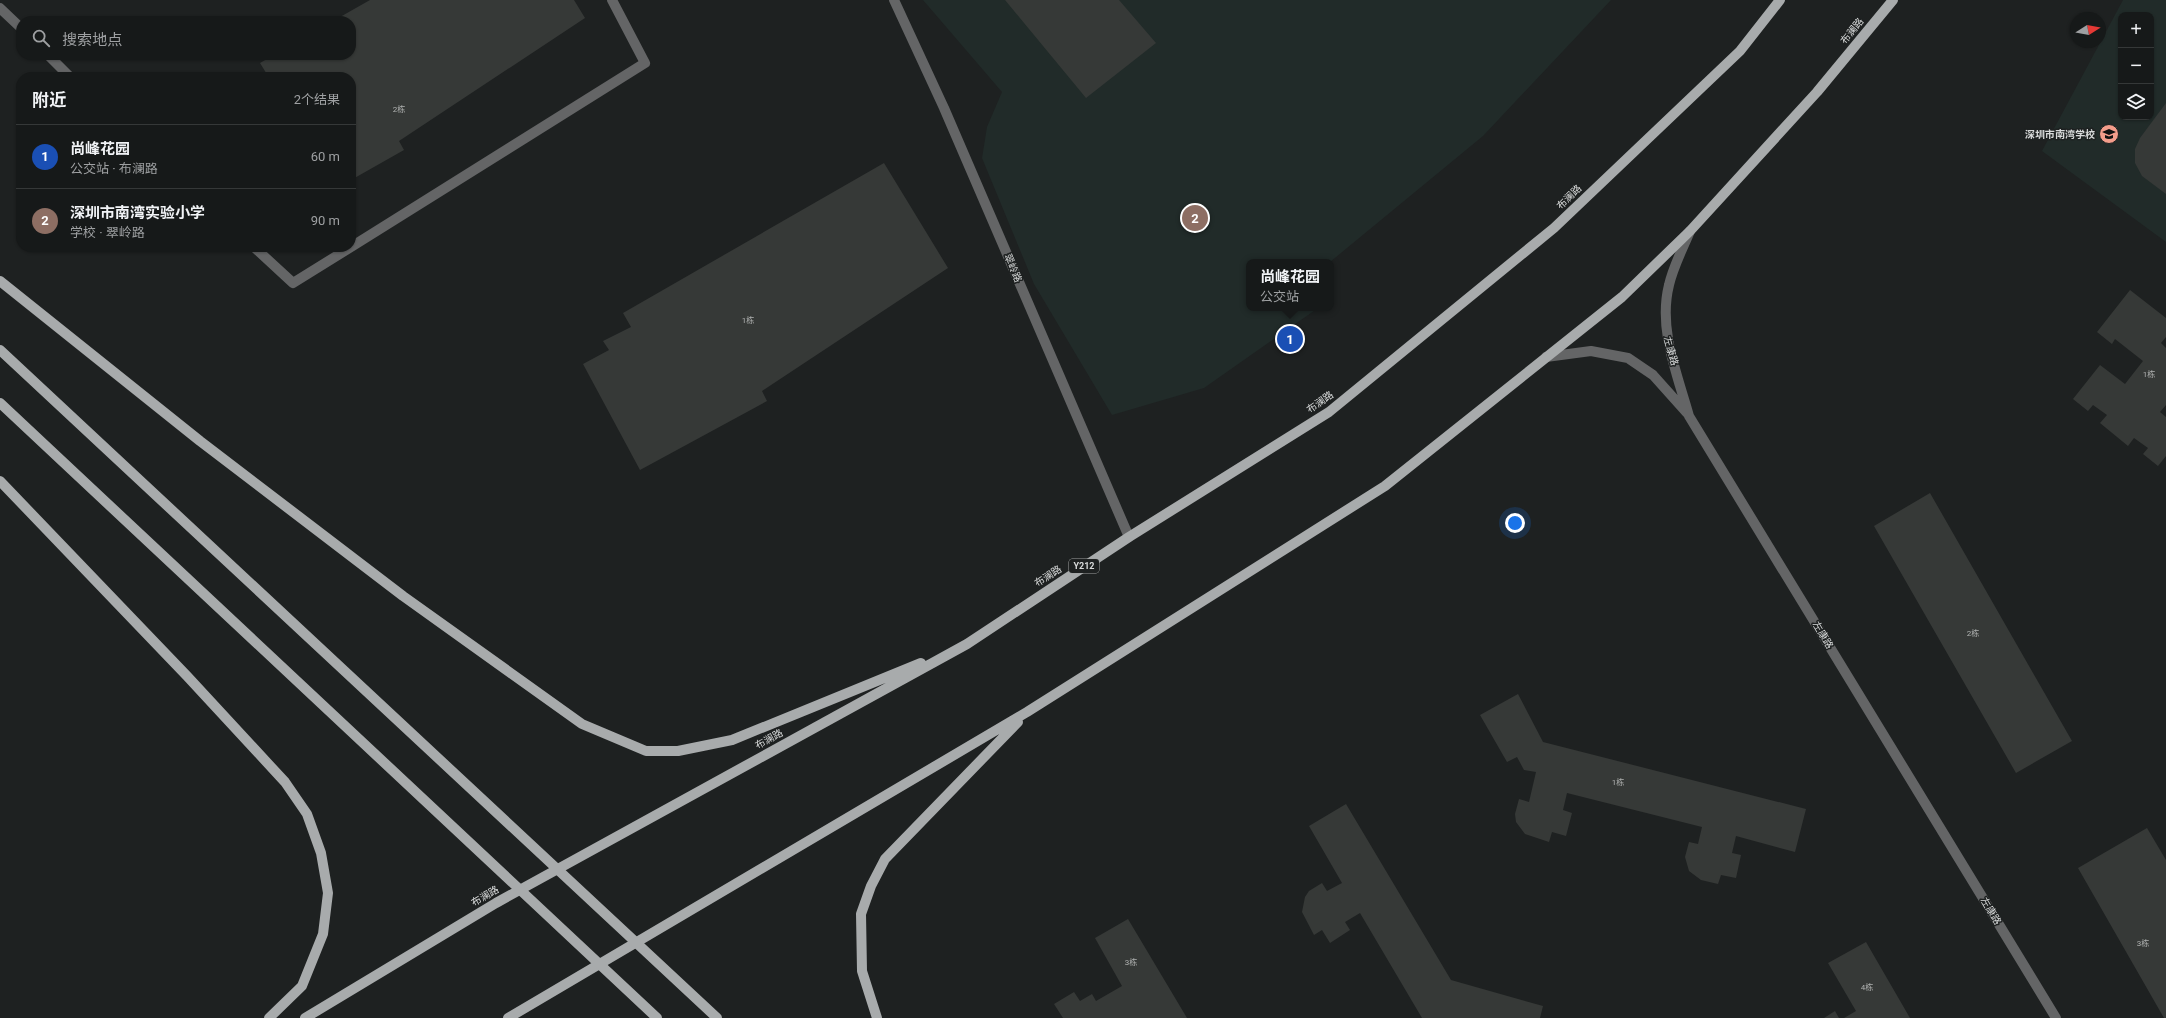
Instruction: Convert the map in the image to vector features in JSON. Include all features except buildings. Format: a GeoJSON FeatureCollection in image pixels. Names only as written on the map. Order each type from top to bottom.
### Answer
{"type":"FeatureCollection","features":[{"type":"Feature","properties":{"kind":"main road","name":"布澜路"},"geometry":{"type":"LineString","coordinates":[[305,1018],[496,903],[967,644],[1129,537],[1329,412],[1542,238],[1740,51],[1780,0]]}},
{"type":"Feature","properties":{"kind":"main road","name":"布澜路"},"geometry":{"type":"LineString","coordinates":[[508,1018],[1028,712],[1385,486],[1622,297],[1690,231],[1817,92],[1893,0]]}},
{"type":"Feature","properties":{"kind":"main road"},"geometry":{"type":"LineString","coordinates":[[0,281],[200,441],[403,596],[582,724],[646,751],[678,751],[732,740],[967,644]]}},
{"type":"Feature","properties":{"kind":"main road"},"geometry":{"type":"LineString","coordinates":[[0,350],[717,1018]]}},
{"type":"Feature","properties":{"kind":"main road"},"geometry":{"type":"LineString","coordinates":[[0,403],[657,1018]]}},
{"type":"Feature","properties":{"kind":"main road"},"geometry":{"type":"LineString","coordinates":[[0,481],[192,681],[285,782],[306,814],[321,853],[328,893],[323,934],[302,986],[269,1018]]}},
{"type":"Feature","properties":{"kind":"main road"},"geometry":{"type":"LineString","coordinates":[[877,1018],[862,971],[860,942],[861,914],[885,859],[1028,712]]}},
{"type":"Feature","properties":{"kind":"street"},"geometry":{"type":"LineString","coordinates":[[356,244],[645,63],[612,0]]}},
{"type":"Feature","properties":{"kind":"street","name":"翠岭路"},"geometry":{"type":"LineString","coordinates":[[894,0],[944,108],[1129,537]]}},
{"type":"Feature","properties":{"kind":"street"},"geometry":{"type":"LineString","coordinates":[[0,8],[16,23]]}},
{"type":"Feature","properties":{"kind":"street"},"geometry":{"type":"LineString","coordinates":[[53,60],[65,72]]}},
{"type":"Feature","properties":{"kind":"street","name":"左康路"},"geometry":{"type":"LineString","coordinates":[[1690,231],[1669,284],[1664,308],[1666,332],[1689,416],[2056,1018]]}},
{"type":"Feature","properties":{"kind":"street"},"geometry":{"type":"LineString","coordinates":[[260,252],[294,283],[343,252]]}},
{"type":"Feature","properties":{"kind":"street"},"geometry":{"type":"LineString","coordinates":[[1546,357],[1591,351],[1628,358],[1653,375],[1689,416]]}},
{"type":"Feature","properties":{"kind":"shaded area"},"geometry":{"type":"Polygon","coordinates":[[[923,0],[1611,0],[1483,136],[1334,259],[1246,259],[1246,311],[1314,311],[1204,388],[1112,415],[1034,284],[982,158],[987,127],[1002,92],[923,0]]]}},
{"type":"Feature","properties":{"kind":"shaded area","name":"深圳市南湾学校"},"geometry":{"type":"Polygon","coordinates":[[[2123,0],[2166,0],[2166,242],[2042,151],[2097,48],[2106,48],[2106,32],[2123,0]]]}},
{"type":"Feature","properties":{"kind":"place","name":"深圳市南湾学校"},"geometry":{"type":"Point","coordinates":[2109,134]}},
{"type":"Feature","properties":{"kind":"place","name":"深圳市南湾实验小学"},"geometry":{"type":"Point","coordinates":[1195,218]}},
{"type":"Feature","properties":{"kind":"place","name":"尚峰花园"},"geometry":{"type":"Point","coordinates":[1290,339]}}]}
